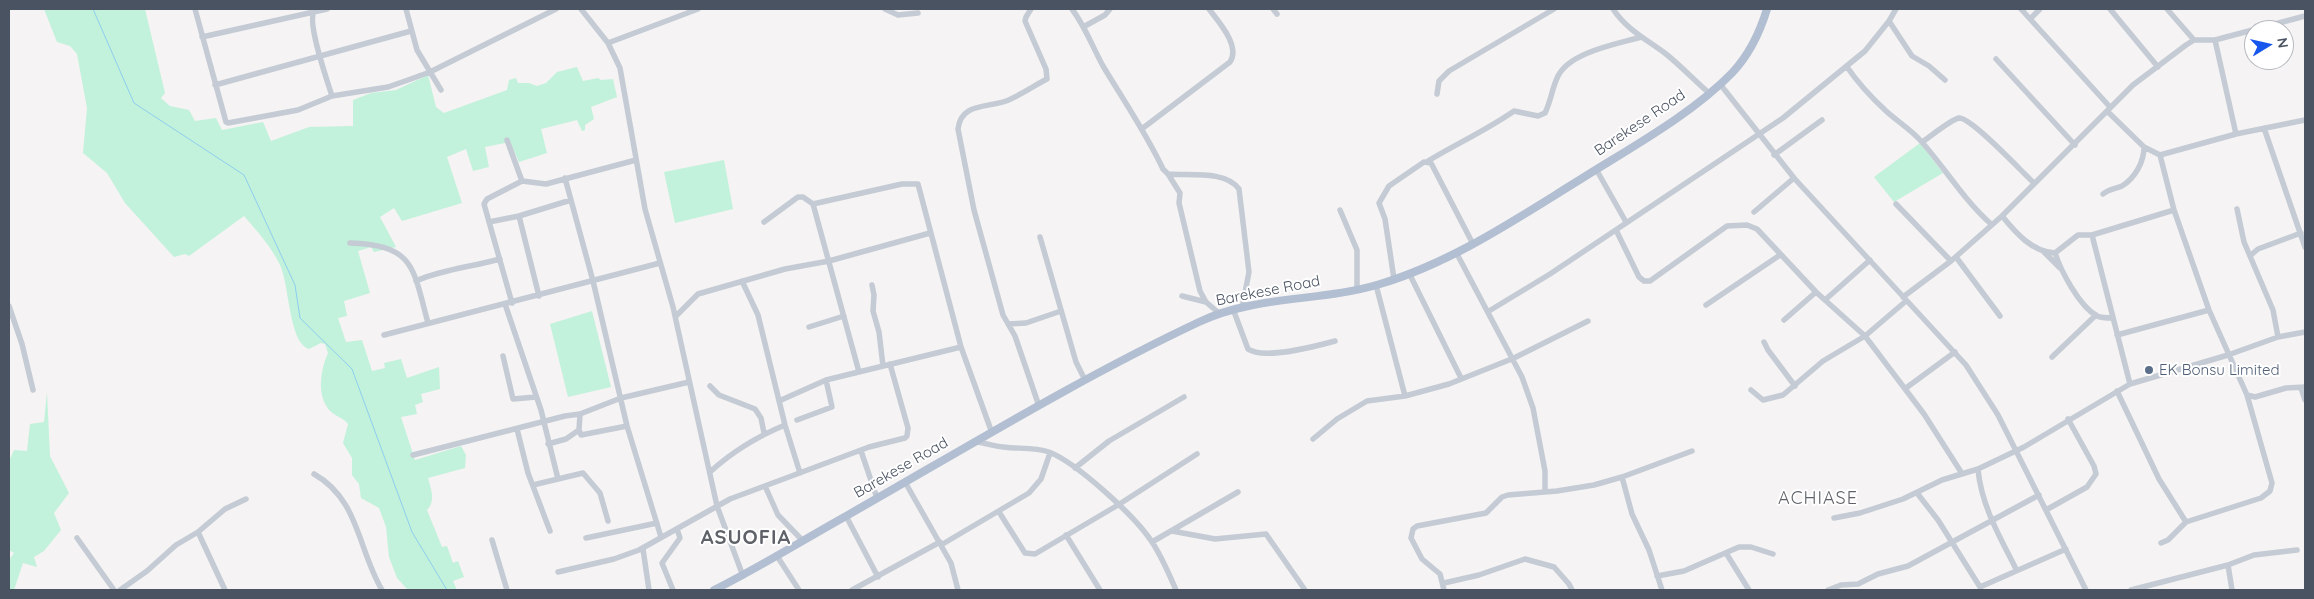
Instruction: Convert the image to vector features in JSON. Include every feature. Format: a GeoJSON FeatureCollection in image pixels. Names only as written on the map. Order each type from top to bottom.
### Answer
{"type":"FeatureCollection","features":[{"type":"Feature","properties":{"kind":"main road","name":"Barekese Road"},"geometry":{"type":"LineString","coordinates":[[714,590],[743,576],[904,482],[1085,380],[1187,327],[1220,314],[1242,308],[1376,285],[1410,274],[1457,254],[1639,143],[1709,94],[1748,52],[1760,29],[1767,9]]}},
{"type":"Feature","properties":{"kind":"street"},"geometry":{"type":"LineString","coordinates":[[195,9],[214,85],[228,124],[298,110],[332,96],[388,87],[430,72],[556,9]]}},
{"type":"Feature","properties":{"kind":"street"},"geometry":{"type":"LineString","coordinates":[[202,37],[327,9]]}},
{"type":"Feature","properties":{"kind":"street"},"geometry":{"type":"LineString","coordinates":[[406,9],[418,52],[440,90]]}},
{"type":"Feature","properties":{"kind":"street"},"geometry":{"type":"LineString","coordinates":[[581,9],[608,44],[620,68],[647,216],[676,316],[718,506],[725,531],[743,576]]}},
{"type":"Feature","properties":{"kind":"street"},"geometry":{"type":"LineString","coordinates":[[608,44],[698,9]]}},
{"type":"Feature","properties":{"kind":"street"},"geometry":{"type":"LineString","coordinates":[[885,9],[898,15],[918,13]]}},
{"type":"Feature","properties":{"kind":"street"},"geometry":{"type":"LineString","coordinates":[[1031,9],[1025,22],[1046,69],[1047,79],[1008,101],[973,108],[964,112],[959,120],[958,129],[974,210],[1003,315],[1009,324],[1039,406]]}},
{"type":"Feature","properties":{"kind":"street"},"geometry":{"type":"LineString","coordinates":[[1072,9],[1085,26],[1101,63],[1143,128],[1163,169],[1180,193],[1179,203],[1200,291],[1206,302],[1220,314]]}},
{"type":"Feature","properties":{"kind":"street"},"geometry":{"type":"LineString","coordinates":[[1085,26],[1105,16],[1110,9]]}},
{"type":"Feature","properties":{"kind":"street"},"geometry":{"type":"LineString","coordinates":[[1143,128],[1234,56],[1233,48],[1222,26],[1209,9]]}},
{"type":"Feature","properties":{"kind":"street"},"geometry":{"type":"LineString","coordinates":[[1437,94],[1440,81],[1449,70],[1554,9]]}},
{"type":"Feature","properties":{"kind":"street"},"geometry":{"type":"LineString","coordinates":[[1614,9],[1623,23],[1667,55],[1709,94]]}},
{"type":"Feature","properties":{"kind":"street"},"geometry":{"type":"LineString","coordinates":[[1489,311],[1616,230],[1783,118],[1869,47],[1896,9]]}},
{"type":"Feature","properties":{"kind":"street"},"geometry":{"type":"LineString","coordinates":[[2022,9],[2144,148],[2160,155],[2236,134],[2305,120]]}},
{"type":"Feature","properties":{"kind":"street"},"geometry":{"type":"LineString","coordinates":[[2031,18],[2040,9]]}},
{"type":"Feature","properties":{"kind":"street"},"geometry":{"type":"LineString","coordinates":[[2110,9],[2158,67]]}},
{"type":"Feature","properties":{"kind":"street"},"geometry":{"type":"LineString","coordinates":[[2167,9],[2194,40]]}},
{"type":"Feature","properties":{"kind":"street"},"geometry":{"type":"LineString","coordinates":[[314,12],[311,24],[332,96]]}},
{"type":"Feature","properties":{"kind":"street"},"geometry":{"type":"LineString","coordinates":[[1751,390],[1763,400],[1773,399],[1795,386],[1823,361],[1865,336],[1904,299],[1954,259],[2002,216],[2033,182],[2075,145],[2133,85],[2194,40],[2215,40],[2305,16]]}},
{"type":"Feature","properties":{"kind":"street"},"geometry":{"type":"LineString","coordinates":[[1889,21],[1912,56],[1929,66],[1945,80]]}},
{"type":"Feature","properties":{"kind":"street"},"geometry":{"type":"LineString","coordinates":[[214,85],[411,32]]}},
{"type":"Feature","properties":{"kind":"street"},"geometry":{"type":"LineString","coordinates":[[1394,279],[1385,219],[1379,203],[1381,196],[1389,186],[1410,170],[1428,162],[1468,136],[1503,120],[1514,111],[1538,116],[1545,113],[1557,77],[1567,64],[1580,56],[1641,37]]}},
{"type":"Feature","properties":{"kind":"street"},"geometry":{"type":"LineString","coordinates":[[2215,40],[2236,134]]}},
{"type":"Feature","properties":{"kind":"street"},"geometry":{"type":"LineString","coordinates":[[1996,59],[2075,145]]}},
{"type":"Feature","properties":{"kind":"street"},"geometry":{"type":"LineString","coordinates":[[1847,67],[1855,79],[1886,112],[1906,125],[1922,142],[1956,188],[1991,224]]}},
{"type":"Feature","properties":{"kind":"street"},"geometry":{"type":"LineString","coordinates":[[1720,84],[1794,178],[1955,352],[1989,399],[2086,590]]}},
{"type":"Feature","properties":{"kind":"street"},"geometry":{"type":"LineString","coordinates":[[1922,142],[1956,119],[1963,119],[1990,140],[2033,182]]}},
{"type":"Feature","properties":{"kind":"street"},"geometry":{"type":"LineString","coordinates":[[1774,154],[1822,120]]}},
{"type":"Feature","properties":{"kind":"street"},"geometry":{"type":"LineString","coordinates":[[2264,128],[2305,247]]}},
{"type":"Feature","properties":{"kind":"street"},"geometry":{"type":"LineString","coordinates":[[507,140],[522,181]]}},
{"type":"Feature","properties":{"kind":"street"},"geometry":{"type":"LineString","coordinates":[[2103,194],[2112,188],[2121,186],[2133,175],[2141,165],[2144,148]]}},
{"type":"Feature","properties":{"kind":"street"},"geometry":{"type":"LineString","coordinates":[[2160,155],[2174,210],[2209,310],[2247,395],[2271,477],[2272,487],[2261,498],[2186,522],[2168,540],[2161,543]]}},
{"type":"Feature","properties":{"kind":"street"},"geometry":{"type":"LineString","coordinates":[[512,303],[489,222],[485,201],[522,181],[546,184],[636,160]]}},
{"type":"Feature","properties":{"kind":"street"},"geometry":{"type":"LineString","coordinates":[[1428,162],[1432,163],[1473,244]]}},
{"type":"Feature","properties":{"kind":"street"},"geometry":{"type":"LineString","coordinates":[[1596,169],[1626,222]]}},
{"type":"Feature","properties":{"kind":"street"},"geometry":{"type":"LineString","coordinates":[[1168,174],[1224,177],[1234,182],[1239,189],[1249,272],[1242,308]]}},
{"type":"Feature","properties":{"kind":"street"},"geometry":{"type":"LineString","coordinates":[[565,178],[593,281],[628,426],[661,537]]}},
{"type":"Feature","properties":{"kind":"street"},"geometry":{"type":"LineString","coordinates":[[1754,212],[1794,178]]}},
{"type":"Feature","properties":{"kind":"street"},"geometry":{"type":"LineString","coordinates":[[813,204],[914,183],[918,184],[961,347],[992,433]]}},
{"type":"Feature","properties":{"kind":"street"},"geometry":{"type":"LineString","coordinates":[[764,222],[798,198],[803,197],[813,204],[860,372]]}},
{"type":"Feature","properties":{"kind":"street"},"geometry":{"type":"LineString","coordinates":[[489,222],[519,216],[571,200]]}},
{"type":"Feature","properties":{"kind":"street"},"geometry":{"type":"LineString","coordinates":[[1896,204],[1954,259],[2000,316]]}},
{"type":"Feature","properties":{"kind":"street"},"geometry":{"type":"LineString","coordinates":[[2237,209],[2244,242],[2276,318],[2278,337]]}},
{"type":"Feature","properties":{"kind":"street"},"geometry":{"type":"LineString","coordinates":[[1340,210],[1357,250],[1357,289]]}},
{"type":"Feature","properties":{"kind":"street"},"geometry":{"type":"LineString","coordinates":[[2002,216],[2014,231],[2037,249],[2055,253],[2078,235],[2092,235],[2174,210]]}},
{"type":"Feature","properties":{"kind":"street"},"geometry":{"type":"LineString","coordinates":[[519,216],[539,296]]}},
{"type":"Feature","properties":{"kind":"street"},"geometry":{"type":"LineString","coordinates":[[1616,230],[1639,277],[1644,281],[1650,281],[1727,226],[1734,225],[1757,229],[1816,292],[1865,336],[1906,388],[1961,472]]}},
{"type":"Feature","properties":{"kind":"street"},"geometry":{"type":"LineString","coordinates":[[2251,255],[2258,249],[2300,233]]}},
{"type":"Feature","properties":{"kind":"street"},"geometry":{"type":"LineString","coordinates":[[676,316],[698,294],[785,269],[829,261],[930,234]]}},
{"type":"Feature","properties":{"kind":"street"},"geometry":{"type":"LineString","coordinates":[[2092,235],[2130,384]]}},
{"type":"Feature","properties":{"kind":"street"},"geometry":{"type":"LineString","coordinates":[[1040,237],[1076,362],[1085,380]]}},
{"type":"Feature","properties":{"kind":"street"},"geometry":{"type":"LineString","coordinates":[[350,243],[383,247],[399,253],[409,262],[428,323]]}},
{"type":"Feature","properties":{"kind":"street"},"geometry":{"type":"LineString","coordinates":[[2044,252],[2060,268],[2082,301],[2096,315],[2112,318]]}},
{"type":"Feature","properties":{"kind":"street"},"geometry":{"type":"LineString","coordinates":[[2055,253],[2060,268]]}},
{"type":"Feature","properties":{"kind":"street"},"geometry":{"type":"LineString","coordinates":[[1457,254],[1514,358],[1532,408],[1545,471],[1545,490]]}},
{"type":"Feature","properties":{"kind":"street"},"geometry":{"type":"LineString","coordinates":[[1706,306],[1780,254]]}},
{"type":"Feature","properties":{"kind":"street"},"geometry":{"type":"LineString","coordinates":[[416,281],[441,271],[478,265],[500,258]]}},
{"type":"Feature","properties":{"kind":"street"},"geometry":{"type":"LineString","coordinates":[[1825,300],[1870,260]]}},
{"type":"Feature","properties":{"kind":"street"},"geometry":{"type":"LineString","coordinates":[[384,335],[660,263]]}},
{"type":"Feature","properties":{"kind":"street"},"geometry":{"type":"LineString","coordinates":[[1410,274],[1460,378]]}},
{"type":"Feature","properties":{"kind":"street"},"geometry":{"type":"LineString","coordinates":[[742,281],[758,315],[785,425],[800,473]]}},
{"type":"Feature","properties":{"kind":"street"},"geometry":{"type":"LineString","coordinates":[[558,572],[614,559],[643,549],[718,506],[861,450],[908,436],[908,428],[886,365],[880,356],[879,332],[873,312],[874,295],[872,284]]}},
{"type":"Feature","properties":{"kind":"street"},"geometry":{"type":"LineString","coordinates":[[1376,285],[1405,396]]}},
{"type":"Feature","properties":{"kind":"street"},"geometry":{"type":"LineString","coordinates":[[1784,320],[1816,292]]}},
{"type":"Feature","properties":{"kind":"street"},"geometry":{"type":"LineString","coordinates":[[1182,296],[1206,302]]}},
{"type":"Feature","properties":{"kind":"street"},"geometry":{"type":"LineString","coordinates":[[505,304],[544,422],[558,479]]}},
{"type":"Feature","properties":{"kind":"street"},"geometry":{"type":"LineString","coordinates":[[9,306],[10,314],[22,344],[32,390]]}},
{"type":"Feature","properties":{"kind":"street"},"geometry":{"type":"LineString","coordinates":[[1233,310],[1248,349],[1253,352],[1284,351],[1335,341]]}},
{"type":"Feature","properties":{"kind":"street"},"geometry":{"type":"LineString","coordinates":[[2117,335],[2209,310]]}},
{"type":"Feature","properties":{"kind":"street"},"geometry":{"type":"LineString","coordinates":[[1009,324],[1026,323],[1061,311]]}},
{"type":"Feature","properties":{"kind":"street"},"geometry":{"type":"LineString","coordinates":[[2052,357],[2096,315]]}},
{"type":"Feature","properties":{"kind":"street"},"geometry":{"type":"LineString","coordinates":[[809,327],[844,316]]}},
{"type":"Feature","properties":{"kind":"street"},"geometry":{"type":"LineString","coordinates":[[1313,439],[1337,419],[1367,401],[1405,396],[1435,388],[1514,358],[1588,321]]}},
{"type":"Feature","properties":{"kind":"street"},"geometry":{"type":"LineString","coordinates":[[1834,518],[1860,513],[1917,493],[1961,472],[1978,469],[2016,450],[2130,384],[2228,355],[2278,337],[2305,332]]}},
{"type":"Feature","properties":{"kind":"street"},"geometry":{"type":"LineString","coordinates":[[1764,342],[1795,386]]}},
{"type":"Feature","properties":{"kind":"street"},"geometry":{"type":"LineString","coordinates":[[779,401],[826,380],[961,347]]}},
{"type":"Feature","properties":{"kind":"street"},"geometry":{"type":"LineString","coordinates":[[1906,388],[1955,352]]}},
{"type":"Feature","properties":{"kind":"street"},"geometry":{"type":"LineString","coordinates":[[503,356],[513,399],[536,397]]}},
{"type":"Feature","properties":{"kind":"street"},"geometry":{"type":"LineString","coordinates":[[797,420],[832,407],[826,380]]}},
{"type":"Feature","properties":{"kind":"street"},"geometry":{"type":"LineString","coordinates":[[413,455],[580,414],[622,398],[690,382]]}},
{"type":"Feature","properties":{"kind":"street"},"geometry":{"type":"LineString","coordinates":[[710,386],[719,395],[755,409],[761,418],[764,433]]}},
{"type":"Feature","properties":{"kind":"street"},"geometry":{"type":"LineString","coordinates":[[2247,395],[2252,398],[2286,388],[2303,387],[2305,400]]}},
{"type":"Feature","properties":{"kind":"street"},"geometry":{"type":"LineString","coordinates":[[2117,391],[2159,479],[2186,522]]}},
{"type":"Feature","properties":{"kind":"street"},"geometry":{"type":"LineString","coordinates":[[1076,468],[1109,441],[1184,397]]}},
{"type":"Feature","properties":{"kind":"street"},"geometry":{"type":"LineString","coordinates":[[580,414],[579,430],[583,436],[628,426]]}},
{"type":"Feature","properties":{"kind":"street"},"geometry":{"type":"LineString","coordinates":[[2046,510],[2087,487],[2096,474],[2094,466],[2068,419]]}},
{"type":"Feature","properties":{"kind":"street"},"geometry":{"type":"LineString","coordinates":[[710,472],[731,453],[764,433],[785,425]]}},
{"type":"Feature","properties":{"kind":"street"},"geometry":{"type":"LineString","coordinates":[[517,429],[533,485],[550,531]]}},
{"type":"Feature","properties":{"kind":"street"},"geometry":{"type":"LineString","coordinates":[[548,444],[566,439],[579,430]]}},
{"type":"Feature","properties":{"kind":"street"},"geometry":{"type":"LineString","coordinates":[[977,442],[1003,447],[1037,449],[1050,453],[1076,468],[1118,506],[1152,542],[1176,590]]}},
{"type":"Feature","properties":{"kind":"street"},"geometry":{"type":"LineString","coordinates":[[861,450],[877,498]]}},
{"type":"Feature","properties":{"kind":"street"},"geometry":{"type":"LineString","coordinates":[[1444,590],[1444,583],[1440,574],[1416,552],[1411,538],[1413,529],[1417,526],[1429,526],[1486,513],[1502,497],[1508,495],[1545,490],[1557,491],[1594,485],[1622,477],[1692,451]]}},
{"type":"Feature","properties":{"kind":"street"},"geometry":{"type":"LineString","coordinates":[[852,590],[999,512],[1036,486],[1044,471],[1050,453]]}},
{"type":"Feature","properties":{"kind":"street"},"geometry":{"type":"LineString","coordinates":[[999,512],[1025,553],[1030,555],[1118,506],[1197,454]]}},
{"type":"Feature","properties":{"kind":"street"},"geometry":{"type":"LineString","coordinates":[[1978,469],[1983,496],[1991,520],[2016,569]]}},
{"type":"Feature","properties":{"kind":"street"},"geometry":{"type":"LineString","coordinates":[[533,485],[579,472],[586,475],[600,493],[608,521]]}},
{"type":"Feature","properties":{"kind":"street"},"geometry":{"type":"LineString","coordinates":[[314,474],[326,481],[352,512],[369,566],[382,590]]}},
{"type":"Feature","properties":{"kind":"street"},"geometry":{"type":"LineString","coordinates":[[1622,477],[1632,514],[1649,550],[1662,590]]}},
{"type":"Feature","properties":{"kind":"street"},"geometry":{"type":"LineString","coordinates":[[904,482],[951,563],[958,590]]}},
{"type":"Feature","properties":{"kind":"street"},"geometry":{"type":"LineString","coordinates":[[765,486],[778,515],[803,541]]}},
{"type":"Feature","properties":{"kind":"street"},"geometry":{"type":"LineString","coordinates":[[1152,542],[1238,492]]}},
{"type":"Feature","properties":{"kind":"street"},"geometry":{"type":"LineString","coordinates":[[1917,493],[1980,587],[2016,569],[2066,549]]}},
{"type":"Feature","properties":{"kind":"street"},"geometry":{"type":"LineString","coordinates":[[1828,590],[1841,585],[1858,584],[1878,574],[1908,566],[2039,495]]}},
{"type":"Feature","properties":{"kind":"street"},"geometry":{"type":"LineString","coordinates":[[120,590],[147,571],[176,544],[198,532],[219,513],[246,498]]}},
{"type":"Feature","properties":{"kind":"street"},"geometry":{"type":"LineString","coordinates":[[846,516],[878,577]]}},
{"type":"Feature","properties":{"kind":"street"},"geometry":{"type":"LineString","coordinates":[[586,538],[657,523]]}},
{"type":"Feature","properties":{"kind":"street"},"geometry":{"type":"LineString","coordinates":[[673,590],[662,563],[680,538],[677,529]]}},
{"type":"Feature","properties":{"kind":"street"},"geometry":{"type":"LineString","coordinates":[[1172,531],[1215,539],[1266,534],[1305,590]]}},
{"type":"Feature","properties":{"kind":"street"},"geometry":{"type":"LineString","coordinates":[[198,532],[225,590]]}},
{"type":"Feature","properties":{"kind":"street"},"geometry":{"type":"LineString","coordinates":[[1066,535],[1100,590]]}},
{"type":"Feature","properties":{"kind":"street"},"geometry":{"type":"LineString","coordinates":[[77,538],[114,590]]}},
{"type":"Feature","properties":{"kind":"street"},"geometry":{"type":"LineString","coordinates":[[492,540],[507,590]]}},
{"type":"Feature","properties":{"kind":"street"},"geometry":{"type":"LineString","coordinates":[[1657,576],[1684,571],[1739,547],[1751,547],[1773,554]]}},
{"type":"Feature","properties":{"kind":"street"},"geometry":{"type":"LineString","coordinates":[[643,549],[649,590]]}},
{"type":"Feature","properties":{"kind":"street"},"geometry":{"type":"LineString","coordinates":[[2131,590],[2228,564],[2254,555],[2297,550]]}},
{"type":"Feature","properties":{"kind":"street"},"geometry":{"type":"LineString","coordinates":[[1726,553],[1749,590]]}},
{"type":"Feature","properties":{"kind":"street"},"geometry":{"type":"LineString","coordinates":[[777,556],[799,590]]}},
{"type":"Feature","properties":{"kind":"street"},"geometry":{"type":"LineString","coordinates":[[1444,583],[1479,575],[1526,559],[1554,567],[1572,590]]}},
{"type":"Feature","properties":{"kind":"street"},"geometry":{"type":"LineString","coordinates":[[2228,564],[2232,590]]}},
{"type":"Feature","properties":{"kind":"green space"},"geometry":{"type":"Polygon","coordinates":[[[44,9],[145,9],[165,93],[161,98],[170,106],[189,110],[195,121],[216,118],[222,130],[263,122],[271,141],[309,127],[353,126],[353,100],[371,93],[396,90],[428,75],[436,107],[444,113],[507,90],[509,80],[516,78],[518,83],[529,83],[537,86],[546,83],[557,72],[577,67],[583,81],[598,78],[601,80],[613,79],[617,97],[591,107],[594,119],[585,125],[585,130],[582,131],[577,120],[541,129],[547,153],[519,162],[510,142],[485,147],[489,167],[473,171],[466,149],[447,157],[462,203],[402,221],[394,208],[380,217],[396,247],[374,252],[371,247],[358,251],[370,293],[344,301],[347,316],[338,318],[346,342],[362,340],[372,371],[385,368],[384,363],[401,359],[407,378],[439,367],[440,389],[421,394],[423,402],[415,405],[417,414],[401,417],[415,460],[461,446],[466,455],[465,468],[428,478],[432,499],[427,510],[442,547],[447,546],[453,563],[458,561],[464,577],[453,581],[457,590],[408,590],[397,578],[389,557],[386,527],[379,508],[361,498],[359,484],[352,475],[352,458],[343,443],[348,424],[332,412],[324,401],[321,380],[323,366],[328,353],[325,344],[321,343],[309,349],[302,344],[293,324],[283,272],[275,256],[254,227],[244,216],[189,256],[185,254],[174,257],[125,203],[107,173],[83,153],[87,108],[77,54],[70,46],[57,42],[44,9]]]}},
{"type":"Feature","properties":{"kind":"green space"},"geometry":{"type":"Polygon","coordinates":[[[1920,143],[1943,173],[1894,202],[1874,177],[1920,143]]]}},
{"type":"Feature","properties":{"kind":"green space"},"geometry":{"type":"Polygon","coordinates":[[[724,160],[733,209],[675,223],[664,172],[724,160]]]}},
{"type":"Feature","properties":{"kind":"green space"},"geometry":{"type":"Polygon","coordinates":[[[592,311],[611,387],[568,397],[550,324],[592,311]]]}},
{"type":"Feature","properties":{"kind":"green space"},"geometry":{"type":"Polygon","coordinates":[[[47,392],[50,456],[69,493],[54,513],[61,530],[44,551],[34,557],[37,567],[23,563],[14,590],[9,590],[9,560],[14,553],[9,550],[9,461],[14,450],[27,451],[30,424],[44,422],[47,392]]]}},
{"type":"Feature","properties":{"kind":"waterway"},"geometry":{"type":"LineString","coordinates":[[93,9],[134,103],[244,175],[295,285],[300,318],[352,369],[412,532],[447,590]]}},
{"type":"Feature","properties":{"kind":"place","name":"EK Bonsu Limited"},"geometry":{"type":"Point","coordinates":[2149,370]}},
{"type":"Feature","properties":{"kind":"district","name":"ACHIASE"},"geometry":{"type":"Point","coordinates":[1818,499]}},
{"type":"Feature","properties":{"kind":"district","name":"ASUOFIA"},"geometry":{"type":"Point","coordinates":[746,538]}}]}
